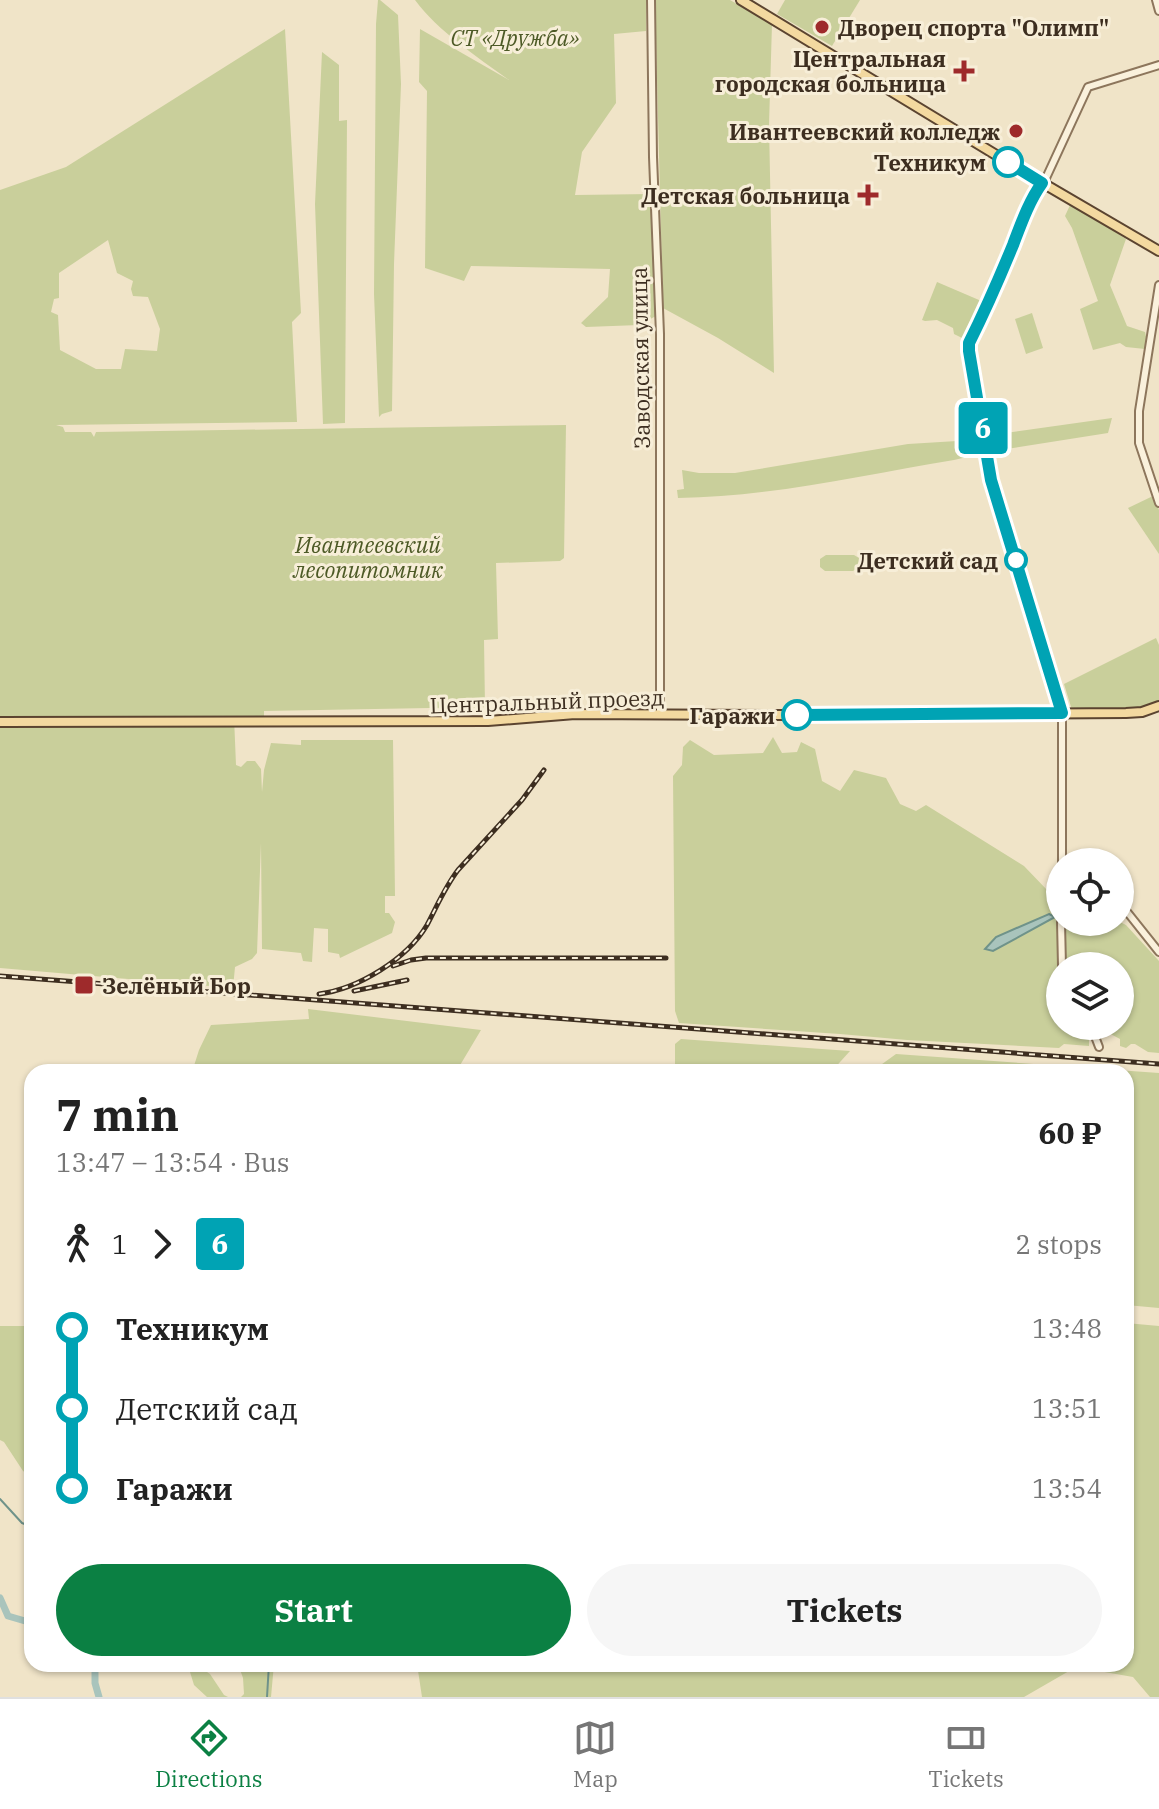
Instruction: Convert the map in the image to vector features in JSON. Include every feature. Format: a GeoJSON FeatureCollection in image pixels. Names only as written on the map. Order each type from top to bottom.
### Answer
{"type":"FeatureCollection","features":[{"type":"Feature","properties":{"kind":"main road"},"geometry":{"type":"LineString","coordinates":[[741,0],[1159,251]]}},
{"type":"Feature","properties":{"kind":"main road","name":"Центральный проезд"},"geometry":{"type":"LineString","coordinates":[[0,722],[496,721],[565,714],[1142,712],[1159,706]]}},
{"type":"Feature","properties":{"kind":"street","name":"Заводская улица"},"geometry":{"type":"LineString","coordinates":[[651,0],[660,334],[660,715]]}},
{"type":"Feature","properties":{"kind":"street"},"geometry":{"type":"LineString","coordinates":[[1156,0],[1159,11]]}},
{"type":"Feature","properties":{"kind":"street"},"geometry":{"type":"LineString","coordinates":[[1062,848],[1062,713],[991,480],[969,343],[1035,193],[1088,87],[1159,65]]}},
{"type":"Feature","properties":{"kind":"street"},"geometry":{"type":"LineString","coordinates":[[1159,285],[1139,411],[1139,443],[1159,503]]}},
{"type":"Feature","properties":{"kind":"street"},"geometry":{"type":"LineString","coordinates":[[1134,921],[1159,952]]}},
{"type":"Feature","properties":{"kind":"street"},"geometry":{"type":"LineString","coordinates":[[1096,1040],[1099,1047]]}},
{"type":"Feature","properties":{"kind":"green space"},"geometry":{"type":"Polygon","coordinates":[[[378,0],[398,15],[401,84],[392,411],[379,417],[374,294],[378,0]]]}},
{"type":"Feature","properties":{"kind":"green space","name":"СТ «Дружба»"},"geometry":{"type":"Polygon","coordinates":[[[415,0],[646,0],[646,31],[614,34],[616,103],[582,152],[575,195],[652,194],[656,316],[639,325],[586,327],[581,323],[608,297],[610,269],[471,266],[464,281],[425,268],[427,91],[419,82],[420,29],[509,80],[447,33],[415,0]]]}},
{"type":"Feature","properties":{"kind":"green space"},"geometry":{"type":"Polygon","coordinates":[[[655,0],[730,0],[772,24],[769,125],[774,373],[663,308],[655,0]]]}},
{"type":"Feature","properties":{"kind":"green space","name":"Дворец спорта \"Олимп\""},"geometry":{"type":"Polygon","coordinates":[[[785,0],[860,0],[832,46],[777,14],[785,0]]]}},
{"type":"Feature","properties":{"kind":"green space","name":"Ивантеевский лесопитомник"},"geometry":{"type":"Polygon","coordinates":[[[285,29],[301,313],[292,322],[297,422],[56,425],[63,427],[65,432],[91,432],[94,437],[96,432],[566,425],[564,558],[560,561],[496,563],[498,639],[484,640],[485,707],[264,711],[264,717],[234,717],[236,765],[241,767],[247,761],[255,761],[261,769],[262,792],[271,743],[301,745],[301,740],[393,740],[395,896],[385,896],[385,913],[389,913],[395,922],[392,933],[340,958],[339,954],[328,952],[328,929],[314,928],[312,962],[303,961],[301,953],[262,949],[261,843],[257,953],[235,967],[233,988],[0,968],[0,190],[66,167],[285,29]],[[108,240],[59,273],[59,298],[54,299],[51,312],[58,315],[60,350],[96,369],[121,369],[125,349],[157,351],[160,329],[148,297],[133,296],[133,281],[117,273],[108,240]]]}},
{"type":"Feature","properties":{"kind":"green space"},"geometry":{"type":"Polygon","coordinates":[[[322,52],[339,65],[339,121],[347,120],[345,423],[323,424],[315,204],[322,52]]]}},
{"type":"Feature","properties":{"kind":"green space"},"geometry":{"type":"Polygon","coordinates":[[[1071,203],[1126,239],[1110,285],[1127,326],[1145,332],[1145,349],[1126,347],[1120,343],[1093,350],[1080,309],[1098,301],[1065,216],[1071,203]]]}},
{"type":"Feature","properties":{"kind":"green space"},"geometry":{"type":"Polygon","coordinates":[[[937,282],[986,303],[968,341],[937,320],[922,320],[937,282]]]}},
{"type":"Feature","properties":{"kind":"green space"},"geometry":{"type":"Polygon","coordinates":[[[1032,313],[1043,348],[1026,354],[1015,319],[1032,313]]]}},
{"type":"Feature","properties":{"kind":"green space"},"geometry":{"type":"Polygon","coordinates":[[[1112,418],[1108,433],[994,451],[991,435],[1112,418]]]}},
{"type":"Feature","properties":{"kind":"green space"},"geometry":{"type":"Polygon","coordinates":[[[977,437],[980,454],[954,460],[747,494],[678,498],[677,490],[684,489],[682,470],[735,473],[908,444],[977,437]]]}},
{"type":"Feature","properties":{"kind":"green space"},"geometry":{"type":"Polygon","coordinates":[[[1153,496],[1159,510],[1159,554],[1128,508],[1153,496]]]}},
{"type":"Feature","properties":{"kind":"green space"},"geometry":{"type":"Polygon","coordinates":[[[826,555],[854,555],[859,558],[860,566],[853,571],[825,571],[820,567],[820,559],[826,555]]]}},
{"type":"Feature","properties":{"kind":"green space"},"geometry":{"type":"Polygon","coordinates":[[[1156,638],[1159,645],[1159,701],[1141,708],[1072,710],[1064,684],[1156,638]]]}},
{"type":"Feature","properties":{"kind":"green space"},"geometry":{"type":"Polygon","coordinates":[[[773,737],[782,753],[797,752],[801,742],[815,749],[822,781],[840,791],[854,770],[886,778],[900,804],[916,811],[926,805],[1024,866],[1046,889],[1046,936],[1134,934],[1159,961],[1159,1053],[1148,1052],[1135,1044],[1126,1048],[1120,1046],[1120,1040],[1134,1040],[1134,952],[1046,952],[1046,1040],[1089,1040],[1089,1046],[1064,1044],[1059,1048],[907,1040],[679,1023],[675,1011],[673,776],[682,765],[683,747],[690,740],[714,755],[763,753],[773,737]]]}},
{"type":"Feature","properties":{"kind":"green space"},"geometry":{"type":"Polygon","coordinates":[[[308,1009],[481,1030],[461,1064],[195,1064],[211,1025],[309,1019],[308,1009]]]}},
{"type":"Feature","properties":{"kind":"green space"},"geometry":{"type":"Polygon","coordinates":[[[681,1039],[850,1051],[838,1064],[675,1064],[675,1044],[681,1039]]]}},
{"type":"Feature","properties":{"kind":"green space"},"geometry":{"type":"Polygon","coordinates":[[[896,1054],[1034,1064],[882,1064],[896,1054]]]}},
{"type":"Feature","properties":{"kind":"green space"},"geometry":{"type":"Polygon","coordinates":[[[1134,1071],[1159,1073],[1159,1308],[1134,1306],[1134,1071]]]}},
{"type":"Feature","properties":{"kind":"green space"},"geometry":{"type":"Polygon","coordinates":[[[1134,1324],[1159,1326],[1159,1697],[1150,1697],[1133,1677],[1104,1672],[1134,1672],[1134,1324]]]}},
{"type":"Feature","properties":{"kind":"green space"},"geometry":{"type":"Polygon","coordinates":[[[0,1326],[24,1326],[24,1472],[0,1440],[0,1326]]]}},
{"type":"Feature","properties":{"kind":"green space"},"geometry":{"type":"Polygon","coordinates":[[[190,1672],[207,1672],[228,1697],[207,1697],[194,1685],[190,1672]]]}},
{"type":"Feature","properties":{"kind":"green space"},"geometry":{"type":"Polygon","coordinates":[[[241,1672],[273,1672],[271,1697],[241,1697],[244,1694],[241,1672]]]}},
{"type":"Feature","properties":{"kind":"green space"},"geometry":{"type":"Polygon","coordinates":[[[418,1672],[1067,1672],[1024,1697],[422,1697],[418,1672]]]}},
{"type":"Feature","properties":{"kind":"water"},"geometry":{"type":"Polygon","coordinates":[[[1046,915],[1046,922],[993,951],[985,949],[996,937],[1046,915]]]}},
{"type":"Feature","properties":{"kind":"waterway"},"geometry":{"type":"LineString","coordinates":[[0,1499],[24,1524]]}},
{"type":"Feature","properties":{"kind":"waterway"},"geometry":{"type":"LineString","coordinates":[[0,1598],[8,1616],[24,1621]]}},
{"type":"Feature","properties":{"kind":"waterway"},"geometry":{"type":"LineString","coordinates":[[95,1672],[99,1697]]}},
{"type":"Feature","properties":{"kind":"waterway"},"geometry":{"type":"LineString","coordinates":[[267,1697],[269,1672]]}},
{"type":"Feature","properties":{"kind":"railway"},"geometry":{"type":"LineString","coordinates":[[319,994],[365,979],[407,949],[427,925],[458,870],[522,800],[544,770]]}},
{"type":"Feature","properties":{"kind":"railway"},"geometry":{"type":"LineString","coordinates":[[393,966],[426,958],[666,958]]}},
{"type":"Feature","properties":{"kind":"railway"},"geometry":{"type":"LineString","coordinates":[[0,976],[1159,1064]]}},
{"type":"Feature","properties":{"kind":"railway"},"geometry":{"type":"LineString","coordinates":[[354,991],[407,980]]}},
{"type":"Feature","properties":{"kind":"bus line","name":"6"},"geometry":{"type":"LineString","coordinates":[[797,715],[1062,713],[991,480],[969,351],[969,343],[1042,183],[1008,162]]}},
{"type":"Feature","properties":{"kind":"place","name":"Дворец спорта \"Олимп\""},"geometry":{"type":"Point","coordinates":[822,27]}},
{"type":"Feature","properties":{"kind":"place","name":"Центральная городская больница"},"geometry":{"type":"Point","coordinates":[964,71]}},
{"type":"Feature","properties":{"kind":"place","name":"Ивантеевский колледж"},"geometry":{"type":"Point","coordinates":[1016,131]}},
{"type":"Feature","properties":{"kind":"place","name":"Техникум"},"geometry":{"type":"Point","coordinates":[1008,162]}},
{"type":"Feature","properties":{"kind":"place","name":"Детская больница"},"geometry":{"type":"Point","coordinates":[868,195]}},
{"type":"Feature","properties":{"kind":"place","name":"Детский сад"},"geometry":{"type":"Point","coordinates":[1016,560]}},
{"type":"Feature","properties":{"kind":"place","name":"Гаражи"},"geometry":{"type":"Point","coordinates":[797,715]}},
{"type":"Feature","properties":{"kind":"place","name":"Зелёный Бор"},"geometry":{"type":"Point","coordinates":[84,985]}}]}
